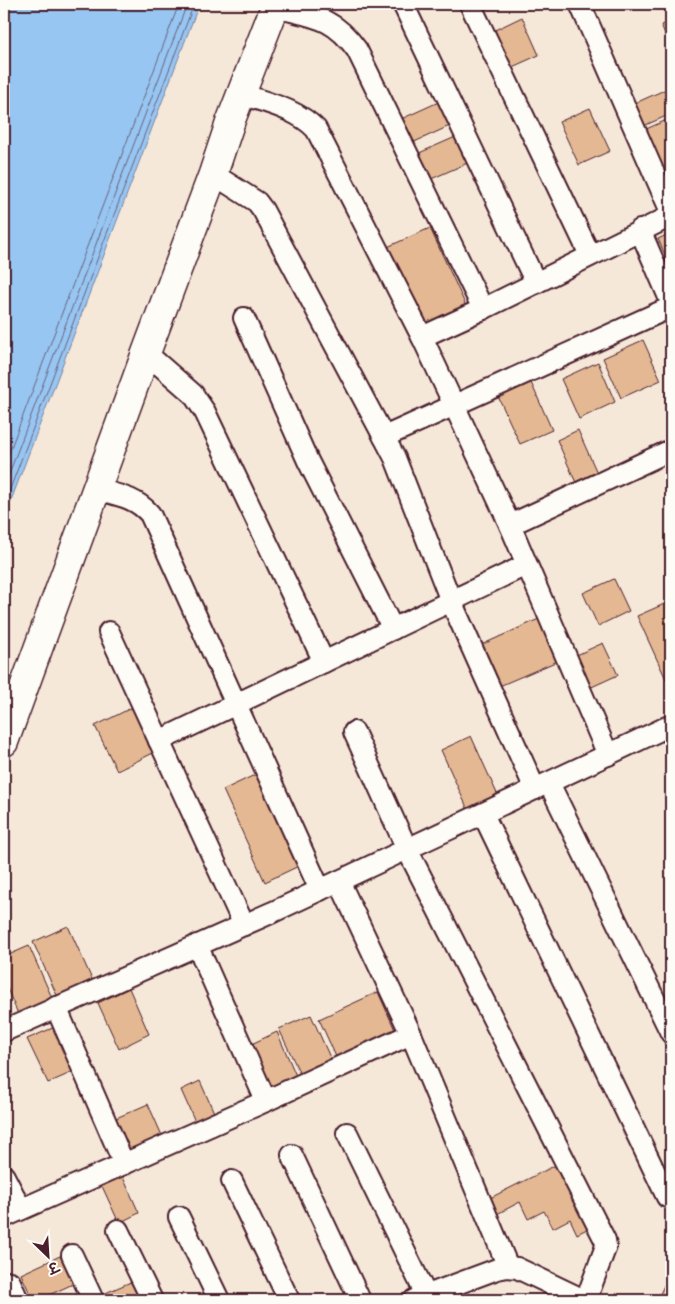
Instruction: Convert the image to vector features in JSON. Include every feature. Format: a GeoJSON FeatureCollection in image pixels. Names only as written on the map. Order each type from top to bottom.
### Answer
{"type":"FeatureCollection","features":[{"type":"Feature","properties":{"kind":"street"},"geometry":{"type":"LineString","coordinates":[[403,4],[536,282]]}},
{"type":"Feature","properties":{"kind":"street"},"geometry":{"type":"LineString","coordinates":[[470,4],[590,255]]}},
{"type":"Feature","properties":{"kind":"street"},"geometry":{"type":"LineString","coordinates":[[422,337],[483,309],[671,214],[580,4]]}},
{"type":"Feature","properties":{"kind":"street"},"geometry":{"type":"LineString","coordinates":[[4,742],[241,94],[276,5],[326,20],[348,38],[357,50],[483,309]]}},
{"type":"Feature","properties":{"kind":"street"},"geometry":{"type":"LineString","coordinates":[[241,94],[295,113],[307,120],[316,129],[422,337],[510,525],[608,755]]}},
{"type":"Feature","properties":{"kind":"street"},"geometry":{"type":"LineString","coordinates":[[213,174],[257,202],[263,210],[384,437],[451,601],[542,786],[671,1033]]}},
{"type":"Feature","properties":{"kind":"street"},"geometry":{"type":"LineString","coordinates":[[640,230],[671,302]]}},
{"type":"Feature","properties":{"kind":"street"},"geometry":{"type":"LineString","coordinates":[[384,437],[671,307]]}},
{"type":"Feature","properties":{"kind":"street"},"geometry":{"type":"LineString","coordinates":[[244,318],[308,461],[393,629]]}},
{"type":"Feature","properties":{"kind":"street"},"geometry":{"type":"LineString","coordinates":[[146,353],[193,394],[205,412],[324,662]]}},
{"type":"Feature","properties":{"kind":"street"},"geometry":{"type":"LineString","coordinates":[[510,525],[671,450]]}},
{"type":"Feature","properties":{"kind":"street"},"geometry":{"type":"LineString","coordinates":[[96,490],[135,501],[150,514],[320,890]]}},
{"type":"Feature","properties":{"kind":"street"},"geometry":{"type":"LineString","coordinates":[[159,741],[526,565]]}},
{"type":"Feature","properties":{"kind":"street"},"geometry":{"type":"LineString","coordinates":[[109,632],[244,925]]}},
{"type":"Feature","properties":{"kind":"street"},"geometry":{"type":"LineString","coordinates":[[4,1031],[244,925],[671,725]]}},
{"type":"Feature","properties":{"kind":"street"},"geometry":{"type":"LineString","coordinates":[[347,1133],[420,1298],[497,1269],[508,1267],[529,1273],[585,1300],[606,1246],[605,1240],[407,849],[354,732]]}},
{"type":"Feature","properties":{"kind":"street"},"geometry":{"type":"LineString","coordinates":[[483,814],[668,1197]]}},
{"type":"Feature","properties":{"kind":"street"},"geometry":{"type":"LineString","coordinates":[[339,881],[411,1034],[508,1267]]}},
{"type":"Feature","properties":{"kind":"street"},"geometry":{"type":"LineString","coordinates":[[197,945],[266,1101]]}},
{"type":"Feature","properties":{"kind":"street"},"geometry":{"type":"LineString","coordinates":[[56,1007],[124,1164]]}},
{"type":"Feature","properties":{"kind":"street"},"geometry":{"type":"LineString","coordinates":[[4,1176],[12,1213],[266,1101],[411,1034]]}},
{"type":"Feature","properties":{"kind":"street"},"geometry":{"type":"LineString","coordinates":[[292,1155],[360,1300]]}},
{"type":"Feature","properties":{"kind":"street"},"geometry":{"type":"LineString","coordinates":[[232,1181],[289,1300]]}},
{"type":"Feature","properties":{"kind":"street"},"geometry":{"type":"LineString","coordinates":[[179,1217],[219,1300]]}},
{"type":"Feature","properties":{"kind":"street"},"geometry":{"type":"LineString","coordinates":[[118,1230],[152,1300]]}},
{"type":"Feature","properties":{"kind":"street"},"geometry":{"type":"LineString","coordinates":[[72,1255],[93,1300]]}},
{"type":"Feature","properties":{"kind":"street"},"geometry":{"type":"LineString","coordinates":[[10,1282],[18,1300]]}},
{"type":"Feature","properties":{"kind":"water"},"geometry":{"type":"Polygon","coordinates":[[[11,4],[199,4],[4,519],[4,22],[11,4]]]}},
{"type":"Feature","properties":{"kind":"building"},"geometry":{"type":"Polygon","coordinates":[[[409,4],[430,4],[413,12],[409,4]]]}},
{"type":"Feature","properties":{"kind":"building"},"geometry":{"type":"Polygon","coordinates":[[[522,17],[539,55],[510,68],[493,31],[522,17]]]}},
{"type":"Feature","properties":{"kind":"building"},"geometry":{"type":"Polygon","coordinates":[[[671,21],[671,47],[661,25],[671,21]]]}},
{"type":"Feature","properties":{"kind":"building"},"geometry":{"type":"Polygon","coordinates":[[[671,87],[671,114],[641,127],[631,105],[671,87]]]}},
{"type":"Feature","properties":{"kind":"building"},"geometry":{"type":"Polygon","coordinates":[[[443,100],[454,124],[410,144],[399,120],[443,100]]]}},
{"type":"Feature","properties":{"kind":"building"},"geometry":{"type":"Polygon","coordinates":[[[590,108],[610,151],[579,165],[559,122],[590,108]]]}},
{"type":"Feature","properties":{"kind":"building"},"geometry":{"type":"Polygon","coordinates":[[[671,118],[671,167],[663,171],[644,130],[671,118]]]}},
{"type":"Feature","properties":{"kind":"building"},"geometry":{"type":"Polygon","coordinates":[[[460,135],[472,161],[429,180],[417,154],[460,135]]]}},
{"type":"Feature","properties":{"kind":"building"},"geometry":{"type":"Polygon","coordinates":[[[671,170],[671,192],[663,174],[671,170]]]}},
{"type":"Feature","properties":{"kind":"building"},"geometry":{"type":"Polygon","coordinates":[[[430,228],[466,306],[420,326],[385,248],[430,228]]]}},
{"type":"Feature","properties":{"kind":"building"},"geometry":{"type":"Polygon","coordinates":[[[671,233],[671,268],[658,239],[671,233]]]}},
{"type":"Feature","properties":{"kind":"building"},"geometry":{"type":"Polygon","coordinates":[[[643,340],[661,380],[621,398],[603,358],[643,340]]]}},
{"type":"Feature","properties":{"kind":"building"},"geometry":{"type":"Polygon","coordinates":[[[598,362],[615,402],[579,419],[561,379],[598,362]]]}},
{"type":"Feature","properties":{"kind":"building"},"geometry":{"type":"Polygon","coordinates":[[[529,378],[552,430],[520,444],[496,392],[529,378]]]}},
{"type":"Feature","properties":{"kind":"building"},"geometry":{"type":"Polygon","coordinates":[[[578,430],[598,475],[577,485],[557,440],[578,430]]]}},
{"type":"Feature","properties":{"kind":"building"},"geometry":{"type":"Polygon","coordinates":[[[614,579],[629,611],[598,626],[583,593],[614,579]]]}},
{"type":"Feature","properties":{"kind":"building"},"geometry":{"type":"Polygon","coordinates":[[[671,601],[671,690],[637,616],[671,601]]]}},
{"type":"Feature","properties":{"kind":"building"},"geometry":{"type":"Polygon","coordinates":[[[541,618],[560,660],[497,687],[479,646],[541,618]]]}},
{"type":"Feature","properties":{"kind":"building"},"geometry":{"type":"Polygon","coordinates":[[[603,643],[618,675],[585,690],[570,658],[603,643]]]}},
{"type":"Feature","properties":{"kind":"building"},"geometry":{"type":"Polygon","coordinates":[[[135,706],[157,751],[117,771],[95,726],[135,706]]]}},
{"type":"Feature","properties":{"kind":"building"},"geometry":{"type":"Polygon","coordinates":[[[471,736],[499,798],[469,812],[441,750],[471,736]]]}},
{"type":"Feature","properties":{"kind":"building"},"geometry":{"type":"Polygon","coordinates":[[[261,772],[303,864],[265,882],[223,790],[261,772]]]}},
{"type":"Feature","properties":{"kind":"building"},"geometry":{"type":"Polygon","coordinates":[[[68,926],[94,984],[59,1000],[33,942],[68,926]]]}},
{"type":"Feature","properties":{"kind":"building"},"geometry":{"type":"Polygon","coordinates":[[[29,946],[53,1000],[19,1016],[4,982],[4,957],[29,946]]]}},
{"type":"Feature","properties":{"kind":"building"},"geometry":{"type":"Polygon","coordinates":[[[129,988],[149,1034],[119,1049],[98,1003],[129,988]]]}},
{"type":"Feature","properties":{"kind":"building"},"geometry":{"type":"Polygon","coordinates":[[[378,992],[396,1032],[337,1059],[319,1019],[378,992]]]}},
{"type":"Feature","properties":{"kind":"building"},"geometry":{"type":"Polygon","coordinates":[[[311,1015],[332,1062],[301,1076],[279,1029],[311,1015]]]}},
{"type":"Feature","properties":{"kind":"building"},"geometry":{"type":"Polygon","coordinates":[[[55,1027],[75,1071],[48,1083],[27,1039],[55,1027]]]}},
{"type":"Feature","properties":{"kind":"building"},"geometry":{"type":"Polygon","coordinates":[[[277,1032],[297,1078],[266,1092],[245,1047],[277,1032]]]}},
{"type":"Feature","properties":{"kind":"building"},"geometry":{"type":"Polygon","coordinates":[[[200,1081],[216,1117],[197,1126],[181,1090],[200,1081]]]}},
{"type":"Feature","properties":{"kind":"building"},"geometry":{"type":"Polygon","coordinates":[[[148,1104],[164,1140],[130,1156],[114,1119],[148,1104]]]}},
{"type":"Feature","properties":{"kind":"building"},"geometry":{"type":"Polygon","coordinates":[[[560,1163],[591,1227],[577,1234],[570,1219],[553,1228],[544,1211],[528,1219],[520,1202],[497,1214],[490,1198],[560,1163]]]}},
{"type":"Feature","properties":{"kind":"building"},"geometry":{"type":"Polygon","coordinates":[[[122,1175],[139,1213],[119,1223],[101,1184],[122,1175]]]}},
{"type":"Feature","properties":{"kind":"building"},"geometry":{"type":"Polygon","coordinates":[[[60,1256],[73,1284],[38,1300],[33,1300],[21,1274],[60,1256]]]}},
{"type":"Feature","properties":{"kind":"building"},"geometry":{"type":"Polygon","coordinates":[[[671,1271],[671,1300],[657,1300],[671,1271]]]}},
{"type":"Feature","properties":{"kind":"building"},"geometry":{"type":"Polygon","coordinates":[[[133,1281],[141,1300],[95,1300],[94,1298],[133,1281]]]}}]}
